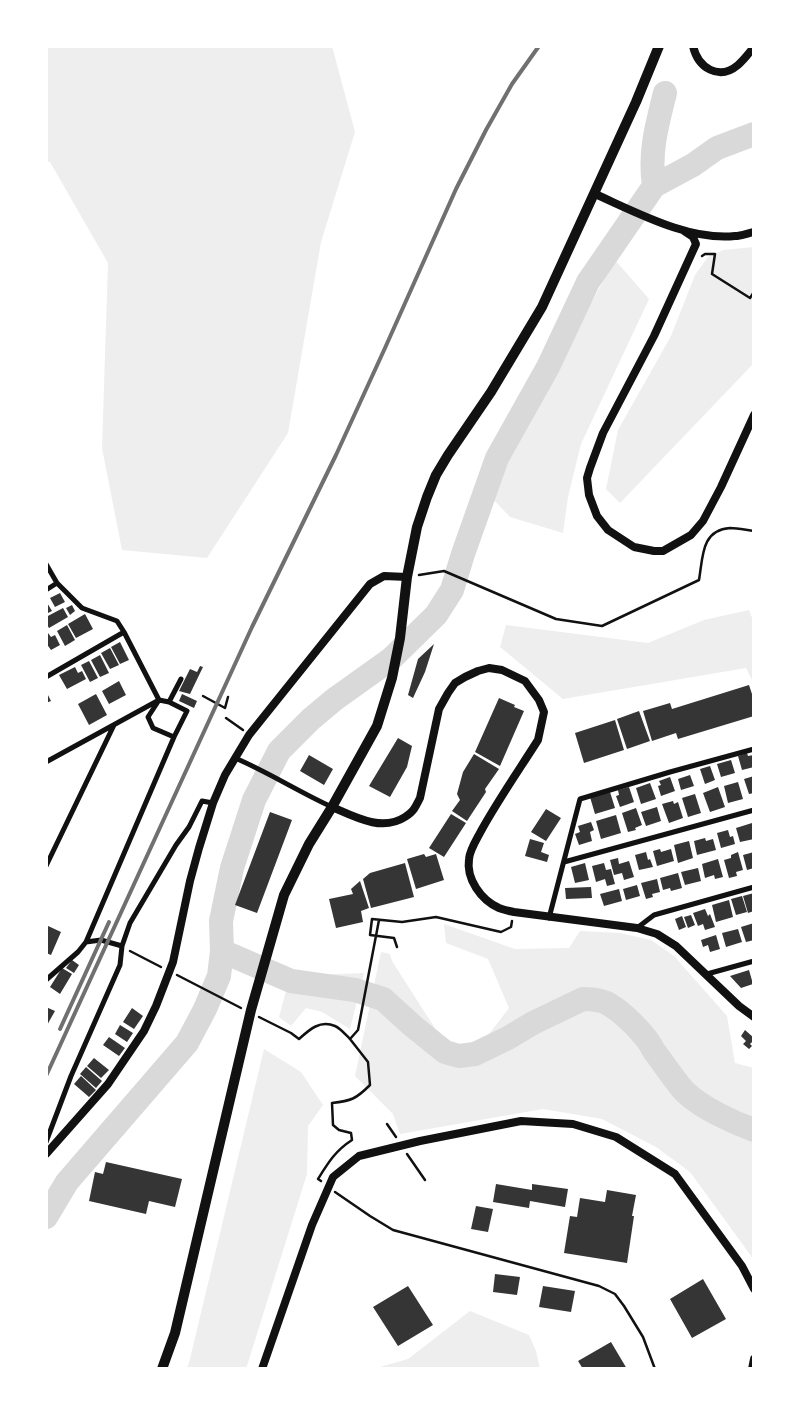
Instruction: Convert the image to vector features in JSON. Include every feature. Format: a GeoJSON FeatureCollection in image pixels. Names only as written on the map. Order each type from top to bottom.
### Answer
{"type":"FeatureCollection","features":[{"type":"Feature","properties":{"kind":"main road"},"geometry":{"type":"LineString","coordinates":[[162,1369],[175,1333],[256,994],[284,896],[309,844],[377,726],[392,678],[406,599],[407,577],[422,511],[436,475],[492,392],[542,307],[595,194],[659,46]]}},
{"type":"Feature","properties":{"kind":"street"},"geometry":{"type":"LineString","coordinates":[[693,46],[694,54],[698,61],[710,70],[718,72],[728,71],[737,66],[754,47]]}},
{"type":"Feature","properties":{"kind":"street"},"geometry":{"type":"LineString","coordinates":[[595,194],[684,231],[704,236],[736,236],[754,232]]}},
{"type":"Feature","properties":{"kind":"street"},"geometry":{"type":"LineString","coordinates":[[684,231],[693,237],[696,244],[654,336],[603,433],[590,468],[588,478],[589,494],[597,516],[608,530],[634,547],[663,551],[690,535],[703,521],[754,415]]}},
{"type":"Feature","properties":{"kind":"street"},"geometry":{"type":"LineString","coordinates":[[46,564],[57,583],[82,608],[117,621],[159,700]]}},
{"type":"Feature","properties":{"kind":"street"},"geometry":{"type":"LineString","coordinates":[[46,1154],[108,1084],[144,1031],[173,962],[190,881],[213,803],[225,775],[249,735],[370,584],[384,576],[407,577]]}},
{"type":"Feature","properties":{"kind":"street"},"geometry":{"type":"LineString","coordinates":[[46,590],[57,583]]}},
{"type":"Feature","properties":{"kind":"street"},"geometry":{"type":"LineString","coordinates":[[46,677],[124,632]]}},
{"type":"Feature","properties":{"kind":"street"},"geometry":{"type":"LineString","coordinates":[[235,758],[250,764],[305,795],[358,819],[378,824],[392,823],[413,811],[420,798],[440,709],[455,683],[465,676],[489,668],[515,675],[525,682],[539,700],[544,712],[542,726],[538,740],[486,821],[469,858],[469,870],[473,882],[480,893],[498,908],[514,912],[637,928],[657,934],[676,946],[739,1006],[754,1017]]}},
{"type":"Feature","properties":{"kind":"street"},"geometry":{"type":"LineString","coordinates":[[169,702],[181,679]]}},
{"type":"Feature","properties":{"kind":"street"},"geometry":{"type":"LineString","coordinates":[[159,700],[148,717],[153,728],[174,737]]}},
{"type":"Feature","properties":{"kind":"street"},"geometry":{"type":"LineString","coordinates":[[46,762],[159,700],[169,702],[187,711],[86,942],[78,952],[46,980]]}},
{"type":"Feature","properties":{"kind":"street"},"geometry":{"type":"LineString","coordinates":[[46,866],[114,725]]}},
{"type":"Feature","properties":{"kind":"street"},"geometry":{"type":"LineString","coordinates":[[549,918],[580,799],[754,749]]}},
{"type":"Feature","properties":{"kind":"street"},"geometry":{"type":"LineString","coordinates":[[46,1142],[71,1076],[120,964],[122,946],[130,923],[176,845],[189,827],[202,801],[213,803]]}},
{"type":"Feature","properties":{"kind":"street"},"geometry":{"type":"LineString","coordinates":[[564,862],[754,810]]}},
{"type":"Feature","properties":{"kind":"street"},"geometry":{"type":"LineString","coordinates":[[637,928],[654,915],[754,887]]}},
{"type":"Feature","properties":{"kind":"street"},"geometry":{"type":"LineString","coordinates":[[86,942],[101,940],[122,946]]}},
{"type":"Feature","properties":{"kind":"street"},"geometry":{"type":"LineString","coordinates":[[707,974],[754,962]]}},
{"type":"Feature","properties":{"kind":"street"},"geometry":{"type":"LineString","coordinates":[[262,1369],[312,1225],[333,1177],[360,1156],[420,1141],[521,1121],[573,1124],[616,1137],[675,1174],[742,1266],[754,1289]]}},
{"type":"Feature","properties":{"kind":"street"},"geometry":{"type":"LineString","coordinates":[[752,1369],[754,1359]]}},
{"type":"Feature","properties":{"kind":"path"},"geometry":{"type":"LineString","coordinates":[[689,260],[696,262],[705,254],[715,254],[712,274],[750,298],[754,292]]}},
{"type":"Feature","properties":{"kind":"path"},"geometry":{"type":"LineString","coordinates":[[407,577],[444,571],[556,619],[602,626],[699,580],[706,540],[716,531],[731,528],[754,531]]}},
{"type":"Feature","properties":{"kind":"path"},"geometry":{"type":"LineString","coordinates":[[203,696],[225,708],[228,697]]}},
{"type":"Feature","properties":{"kind":"path"},"geometry":{"type":"LineString","coordinates":[[226,718],[249,735]]}},
{"type":"Feature","properties":{"kind":"path"},"geometry":{"type":"LineString","coordinates":[[397,948],[394,938],[370,935],[372,919],[402,922],[436,917],[501,932],[511,927],[514,912]]}},
{"type":"Feature","properties":{"kind":"path"},"geometry":{"type":"LineString","coordinates":[[350,1039],[358,1030],[379,920]]}},
{"type":"Feature","properties":{"kind":"path"},"geometry":{"type":"LineString","coordinates":[[137,955],[162,968]]}},
{"type":"Feature","properties":{"kind":"path"},"geometry":{"type":"LineString","coordinates":[[171,972],[248,1011]]}},
{"type":"Feature","properties":{"kind":"path"},"geometry":{"type":"LineString","coordinates":[[256,1016],[300,1039],[319,1024],[335,1026],[350,1039],[368,1062],[370,1085],[358,1097],[345,1102],[332,1103],[332,1125],[339,1130],[350,1133],[352,1140],[341,1147],[318,1179],[325,1184]]}},
{"type":"Feature","properties":{"kind":"path"},"geometry":{"type":"LineString","coordinates":[[332,1190],[393,1230],[598,1286],[615,1294],[643,1337],[655,1369]]}},
{"type":"Feature","properties":{"kind":"shaded area"},"geometry":{"type":"Polygon","coordinates":[[[46,46],[332,46],[355,132],[321,242],[288,433],[207,558],[122,550],[102,448],[108,263],[50,162],[46,162],[46,46]]]}},
{"type":"Feature","properties":{"kind":"shaded area"},"geometry":{"type":"Polygon","coordinates":[[[754,247],[754,363],[620,503],[606,489],[618,430],[671,336],[695,275],[708,257],[723,250],[754,247]]]}},
{"type":"Feature","properties":{"kind":"shaded area"},"geometry":{"type":"Polygon","coordinates":[[[615,260],[649,299],[581,444],[568,497],[563,533],[510,517],[490,496],[531,411],[615,260]]]}},
{"type":"Feature","properties":{"kind":"shaded area"},"geometry":{"type":"Polygon","coordinates":[[[749,610],[754,623],[754,684],[746,668],[563,699],[500,647],[506,625],[648,643],[704,620],[749,610]]]}},
{"type":"Feature","properties":{"kind":"shaded area"},"geometry":{"type":"Polygon","coordinates":[[[444,924],[515,949],[569,948],[580,931],[620,933],[651,940],[674,956],[727,1016],[735,1063],[754,1068],[754,1260],[690,1172],[656,1147],[602,1119],[543,1109],[400,1134],[393,1114],[355,1076],[381,952],[390,954],[392,961],[438,1033],[455,1047],[486,1038],[509,1008],[488,959],[446,943],[444,924]]]}},
{"type":"Feature","properties":{"kind":"shaded area"},"geometry":{"type":"Polygon","coordinates":[[[364,973],[350,1029],[322,1012],[306,1008],[291,1026],[279,1017],[290,976],[364,973]]]}},
{"type":"Feature","properties":{"kind":"shaded area"},"geometry":{"type":"Polygon","coordinates":[[[264,1049],[301,1072],[323,1105],[308,1126],[307,1174],[246,1369],[186,1369],[189,1363],[264,1049]]]}},
{"type":"Feature","properties":{"kind":"shaded area"},"geometry":{"type":"Polygon","coordinates":[[[470,1311],[529,1335],[536,1351],[540,1369],[373,1369],[408,1359],[470,1311]]]}},
{"type":"Feature","properties":{"kind":"building"},"geometry":{"type":"Polygon","coordinates":[[[60,593],[65,602],[55,607],[50,598],[60,593]]]}},
{"type":"Feature","properties":{"kind":"building"},"geometry":{"type":"Polygon","coordinates":[[[46,601],[52,611],[46,614],[46,601]]]}},
{"type":"Feature","properties":{"kind":"building"},"geometry":{"type":"Polygon","coordinates":[[[72,605],[75,611],[70,615],[66,608],[72,605]]]}},
{"type":"Feature","properties":{"kind":"building"},"geometry":{"type":"Polygon","coordinates":[[[63,608],[68,617],[49,628],[46,623],[46,617],[63,608]]]}},
{"type":"Feature","properties":{"kind":"building"},"geometry":{"type":"Polygon","coordinates":[[[85,614],[93,629],[76,638],[68,624],[85,614]]]}},
{"type":"Feature","properties":{"kind":"building"},"geometry":{"type":"Polygon","coordinates":[[[67,625],[75,640],[65,646],[57,631],[67,625]]]}},
{"type":"Feature","properties":{"kind":"building"},"geometry":{"type":"Polygon","coordinates":[[[48,633],[51,637],[55,635],[60,645],[51,650],[46,643],[46,634],[48,633]]]}},
{"type":"Feature","properties":{"kind":"building"},"geometry":{"type":"Polygon","coordinates":[[[120,642],[129,660],[120,664],[111,647],[120,642]]]}},
{"type":"Feature","properties":{"kind":"building"},"geometry":{"type":"Polygon","coordinates":[[[434,644],[425,672],[413,698],[408,695],[418,659],[434,644]]]}},
{"type":"Feature","properties":{"kind":"building"},"geometry":{"type":"Polygon","coordinates":[[[110,648],[119,665],[110,669],[101,653],[110,648]]]}},
{"type":"Feature","properties":{"kind":"building"},"geometry":{"type":"Polygon","coordinates":[[[100,655],[109,673],[100,677],[91,660],[100,655]]]}},
{"type":"Feature","properties":{"kind":"building"},"geometry":{"type":"Polygon","coordinates":[[[89,661],[98,678],[90,682],[81,665],[89,661]]]}},
{"type":"Feature","properties":{"kind":"building"},"geometry":{"type":"Polygon","coordinates":[[[200,666],[203,667],[190,694],[179,691],[190,669],[197,672],[200,666]]]}},
{"type":"Feature","properties":{"kind":"building"},"geometry":{"type":"Polygon","coordinates":[[[75,667],[78,673],[82,671],[86,679],[67,689],[59,675],[75,667]]]}},
{"type":"Feature","properties":{"kind":"building"},"geometry":{"type":"Polygon","coordinates":[[[119,681],[126,695],[109,704],[102,691],[119,681]]]}},
{"type":"Feature","properties":{"kind":"building"},"geometry":{"type":"Polygon","coordinates":[[[749,685],[754,700],[754,716],[678,739],[676,733],[652,741],[643,711],[670,703],[672,709],[749,685]]]}},
{"type":"Feature","properties":{"kind":"building"},"geometry":{"type":"Polygon","coordinates":[[[46,691],[51,701],[46,703],[46,691]]]}},
{"type":"Feature","properties":{"kind":"building"},"geometry":{"type":"Polygon","coordinates":[[[96,694],[107,715],[89,725],[78,704],[96,694]]]}},
{"type":"Feature","properties":{"kind":"building"},"geometry":{"type":"Polygon","coordinates":[[[182,694],[197,701],[194,708],[179,701],[182,694]]]}},
{"type":"Feature","properties":{"kind":"building"},"geometry":{"type":"Polygon","coordinates":[[[499,698],[524,711],[500,766],[475,752],[499,698]]]}},
{"type":"Feature","properties":{"kind":"building"},"geometry":{"type":"Polygon","coordinates":[[[639,711],[650,741],[627,749],[617,719],[639,711]]]}},
{"type":"Feature","properties":{"kind":"building"},"geometry":{"type":"Polygon","coordinates":[[[615,720],[624,750],[584,763],[575,733],[615,720]]]}},
{"type":"Feature","properties":{"kind":"building"},"geometry":{"type":"Polygon","coordinates":[[[398,738],[412,746],[407,767],[390,797],[369,786],[398,738]]]}},
{"type":"Feature","properties":{"kind":"building"},"geometry":{"type":"Polygon","coordinates":[[[747,753],[748,756],[754,755],[754,767],[742,770],[738,756],[747,753]]]}},
{"type":"Feature","properties":{"kind":"building"},"geometry":{"type":"Polygon","coordinates":[[[474,754],[499,769],[467,821],[452,811],[460,800],[457,794],[463,772],[474,754]]]}},
{"type":"Feature","properties":{"kind":"building"},"geometry":{"type":"Polygon","coordinates":[[[309,755],[333,769],[324,785],[300,771],[309,755]]]}},
{"type":"Feature","properties":{"kind":"building"},"geometry":{"type":"Polygon","coordinates":[[[731,760],[735,773],[721,777],[717,764],[731,760]]]}},
{"type":"Feature","properties":{"kind":"building"},"geometry":{"type":"Polygon","coordinates":[[[710,766],[715,780],[705,784],[700,769],[710,766]]]}},
{"type":"Feature","properties":{"kind":"building"},"geometry":{"type":"Polygon","coordinates":[[[690,775],[694,786],[681,790],[678,779],[690,775]]]}},
{"type":"Feature","properties":{"kind":"building"},"geometry":{"type":"Polygon","coordinates":[[[754,776],[754,793],[749,794],[744,779],[754,776]]]}},
{"type":"Feature","properties":{"kind":"building"},"geometry":{"type":"Polygon","coordinates":[[[670,777],[675,791],[661,796],[658,786],[661,785],[659,781],[670,777]]]}},
{"type":"Feature","properties":{"kind":"building"},"geometry":{"type":"Polygon","coordinates":[[[738,782],[743,799],[728,803],[724,786],[738,782]]]}},
{"type":"Feature","properties":{"kind":"building"},"geometry":{"type":"Polygon","coordinates":[[[650,783],[656,799],[641,804],[636,788],[650,783]]]}},
{"type":"Feature","properties":{"kind":"building"},"geometry":{"type":"Polygon","coordinates":[[[629,787],[634,802],[620,807],[616,796],[619,795],[618,790],[629,787]]]}},
{"type":"Feature","properties":{"kind":"building"},"geometry":{"type":"Polygon","coordinates":[[[718,787],[725,807],[710,812],[703,793],[718,787]]]}},
{"type":"Feature","properties":{"kind":"building"},"geometry":{"type":"Polygon","coordinates":[[[610,792],[615,808],[595,814],[590,797],[610,792]]]}},
{"type":"Feature","properties":{"kind":"building"},"geometry":{"type":"Polygon","coordinates":[[[695,794],[701,813],[688,817],[682,798],[695,794]]]}},
{"type":"Feature","properties":{"kind":"building"},"geometry":{"type":"Polygon","coordinates":[[[673,801],[674,804],[678,802],[683,818],[669,823],[662,804],[673,801]]]}},
{"type":"Feature","properties":{"kind":"building"},"geometry":{"type":"Polygon","coordinates":[[[657,807],[661,821],[646,826],[641,812],[657,807]]]}},
{"type":"Feature","properties":{"kind":"building"},"geometry":{"type":"Polygon","coordinates":[[[636,808],[642,825],[635,828],[636,830],[628,832],[622,813],[636,808]]]}},
{"type":"Feature","properties":{"kind":"building"},"geometry":{"type":"Polygon","coordinates":[[[546,809],[561,818],[546,841],[531,832],[546,809]]]}},
{"type":"Feature","properties":{"kind":"building"},"geometry":{"type":"Polygon","coordinates":[[[270,812],[292,820],[257,913],[235,905],[270,812]]]}},
{"type":"Feature","properties":{"kind":"building"},"geometry":{"type":"Polygon","coordinates":[[[451,814],[466,823],[444,857],[429,848],[451,814]]]}},
{"type":"Feature","properties":{"kind":"building"},"geometry":{"type":"Polygon","coordinates":[[[616,815],[621,833],[601,839],[596,821],[616,815]]]}},
{"type":"Feature","properties":{"kind":"building"},"geometry":{"type":"Polygon","coordinates":[[[591,822],[594,830],[590,832],[592,841],[579,845],[575,834],[580,832],[578,826],[591,822]]]}},
{"type":"Feature","properties":{"kind":"building"},"geometry":{"type":"Polygon","coordinates":[[[752,823],[754,839],[740,842],[736,828],[752,823]]]}},
{"type":"Feature","properties":{"kind":"building"},"geometry":{"type":"Polygon","coordinates":[[[728,830],[730,837],[733,836],[735,844],[721,848],[717,833],[728,830]]]}},
{"type":"Feature","properties":{"kind":"building"},"geometry":{"type":"Polygon","coordinates":[[[705,838],[706,841],[713,839],[716,850],[697,855],[694,841],[705,838]]]}},
{"type":"Feature","properties":{"kind":"building"},"geometry":{"type":"Polygon","coordinates":[[[530,839],[544,843],[541,852],[549,855],[547,862],[525,856],[530,839]]]}},
{"type":"Feature","properties":{"kind":"building"},"geometry":{"type":"Polygon","coordinates":[[[689,841],[693,858],[678,863],[674,845],[689,841]]]}},
{"type":"Feature","properties":{"kind":"building"},"geometry":{"type":"Polygon","coordinates":[[[660,849],[661,852],[671,849],[674,861],[657,866],[653,851],[660,849]]]}},
{"type":"Feature","properties":{"kind":"building"},"geometry":{"type":"Polygon","coordinates":[[[646,852],[648,860],[650,859],[653,867],[639,870],[635,855],[646,852]]]}},
{"type":"Feature","properties":{"kind":"building"},"geometry":{"type":"Polygon","coordinates":[[[738,852],[743,870],[736,872],[737,876],[729,878],[724,860],[731,858],[731,855],[738,852]]]}},
{"type":"Feature","properties":{"kind":"building"},"geometry":{"type":"Polygon","coordinates":[[[754,852],[754,868],[747,870],[743,855],[754,852]]]}},
{"type":"Feature","properties":{"kind":"building"},"geometry":{"type":"Polygon","coordinates":[[[424,854],[426,857],[436,854],[444,880],[416,889],[407,859],[424,854]]]}},
{"type":"Feature","properties":{"kind":"building"},"geometry":{"type":"Polygon","coordinates":[[[618,858],[619,864],[629,861],[634,877],[624,880],[622,873],[614,875],[610,860],[618,858]]]}},
{"type":"Feature","properties":{"kind":"building"},"geometry":{"type":"Polygon","coordinates":[[[718,859],[723,877],[715,879],[714,875],[705,878],[702,864],[718,859]]]}},
{"type":"Feature","properties":{"kind":"building"},"geometry":{"type":"Polygon","coordinates":[[[405,863],[414,897],[371,908],[363,879],[370,873],[405,863]]]}},
{"type":"Feature","properties":{"kind":"building"},"geometry":{"type":"Polygon","coordinates":[[[585,863],[589,880],[575,883],[571,867],[585,863]]]}},
{"type":"Feature","properties":{"kind":"building"},"geometry":{"type":"Polygon","coordinates":[[[604,863],[606,870],[611,869],[615,884],[607,886],[605,879],[596,882],[592,866],[604,863]]]}},
{"type":"Feature","properties":{"kind":"building"},"geometry":{"type":"Polygon","coordinates":[[[698,868],[701,881],[685,885],[681,872],[698,868]]]}},
{"type":"Feature","properties":{"kind":"building"},"geometry":{"type":"Polygon","coordinates":[[[678,873],[682,888],[671,891],[670,888],[663,890],[660,878],[678,873]]]}},
{"type":"Feature","properties":{"kind":"building"},"geometry":{"type":"Polygon","coordinates":[[[657,879],[660,892],[652,894],[653,897],[646,899],[641,883],[657,879]]]}},
{"type":"Feature","properties":{"kind":"building"},"geometry":{"type":"Polygon","coordinates":[[[360,881],[369,908],[361,911],[363,922],[336,928],[329,899],[353,894],[351,889],[360,881]]]}},
{"type":"Feature","properties":{"kind":"building"},"geometry":{"type":"Polygon","coordinates":[[[637,885],[640,896],[626,900],[623,889],[637,885]]]}},
{"type":"Feature","properties":{"kind":"building"},"geometry":{"type":"Polygon","coordinates":[[[591,887],[592,898],[566,899],[565,888],[591,887]]]}},
{"type":"Feature","properties":{"kind":"building"},"geometry":{"type":"Polygon","coordinates":[[[619,889],[622,901],[604,906],[600,894],[619,889]]]}},
{"type":"Feature","properties":{"kind":"building"},"geometry":{"type":"Polygon","coordinates":[[[754,893],[754,911],[748,913],[743,896],[754,893]]]}},
{"type":"Feature","properties":{"kind":"building"},"geometry":{"type":"Polygon","coordinates":[[[742,896],[747,912],[736,915],[731,899],[742,896]]]}},
{"type":"Feature","properties":{"kind":"building"},"geometry":{"type":"Polygon","coordinates":[[[729,900],[733,917],[716,922],[712,905],[729,900]]]}},
{"type":"Feature","properties":{"kind":"building"},"geometry":{"type":"Polygon","coordinates":[[[705,909],[708,916],[710,914],[715,927],[705,930],[703,924],[698,926],[693,913],[705,909]]]}},
{"type":"Feature","properties":{"kind":"building"},"geometry":{"type":"Polygon","coordinates":[[[691,915],[695,925],[688,928],[684,917],[691,915]]]}},
{"type":"Feature","properties":{"kind":"building"},"geometry":{"type":"Polygon","coordinates":[[[682,916],[686,927],[679,930],[675,919],[682,916]]]}},
{"type":"Feature","properties":{"kind":"building"},"geometry":{"type":"Polygon","coordinates":[[[754,923],[754,940],[746,942],[741,927],[754,923]]]}},
{"type":"Feature","properties":{"kind":"building"},"geometry":{"type":"Polygon","coordinates":[[[46,925],[61,932],[51,955],[46,953],[46,925]]]}},
{"type":"Feature","properties":{"kind":"building"},"geometry":{"type":"Polygon","coordinates":[[[738,929],[742,942],[726,947],[722,933],[738,929]]]}},
{"type":"Feature","properties":{"kind":"building"},"geometry":{"type":"Polygon","coordinates":[[[716,935],[720,949],[710,952],[708,945],[703,947],[701,940],[716,935]]]}},
{"type":"Feature","properties":{"kind":"building"},"geometry":{"type":"Polygon","coordinates":[[[72,960],[79,965],[74,973],[66,968],[72,960]]]}},
{"type":"Feature","properties":{"kind":"building"},"geometry":{"type":"Polygon","coordinates":[[[62,968],[72,974],[60,994],[50,987],[62,968]]]}},
{"type":"Feature","properties":{"kind":"building"},"geometry":{"type":"Polygon","coordinates":[[[749,970],[753,984],[741,988],[730,976],[749,970]]]}},
{"type":"Feature","properties":{"kind":"building"},"geometry":{"type":"Polygon","coordinates":[[[46,1007],[55,1011],[46,1027],[46,1007]]]}},
{"type":"Feature","properties":{"kind":"building"},"geometry":{"type":"Polygon","coordinates":[[[132,1008],[143,1016],[134,1029],[123,1022],[132,1008]]]}},
{"type":"Feature","properties":{"kind":"building"},"geometry":{"type":"Polygon","coordinates":[[[120,1025],[133,1033],[127,1042],[115,1034],[120,1025]]]}},
{"type":"Feature","properties":{"kind":"building"},"geometry":{"type":"Polygon","coordinates":[[[745,1030],[754,1038],[749,1049],[743,1044],[746,1041],[741,1036],[745,1030]]]}},
{"type":"Feature","properties":{"kind":"building"},"geometry":{"type":"Polygon","coordinates":[[[109,1037],[125,1048],[119,1056],[103,1045],[109,1037]]]}},
{"type":"Feature","properties":{"kind":"building"},"geometry":{"type":"Polygon","coordinates":[[[94,1058],[109,1070],[101,1078],[87,1066],[94,1058]]]}},
{"type":"Feature","properties":{"kind":"building"},"geometry":{"type":"Polygon","coordinates":[[[86,1067],[102,1081],[96,1088],[80,1074],[86,1067]]]}},
{"type":"Feature","properties":{"kind":"building"},"geometry":{"type":"Polygon","coordinates":[[[81,1076],[96,1090],[89,1097],[74,1084],[81,1076]]]}},
{"type":"Feature","properties":{"kind":"building"},"geometry":{"type":"Polygon","coordinates":[[[106,1162],[182,1179],[175,1207],[149,1201],[146,1214],[89,1201],[95,1172],[103,1174],[106,1162]]]}},
{"type":"Feature","properties":{"kind":"building"},"geometry":{"type":"Polygon","coordinates":[[[496,1184],[532,1190],[532,1184],[568,1189],[565,1207],[530,1201],[529,1208],[493,1202],[496,1184]]]}},
{"type":"Feature","properties":{"kind":"building"},"geometry":{"type":"Polygon","coordinates":[[[607,1190],[636,1195],[627,1263],[564,1253],[570,1216],[577,1217],[580,1198],[605,1202],[607,1190]]]}},
{"type":"Feature","properties":{"kind":"building"},"geometry":{"type":"Polygon","coordinates":[[[476,1206],[493,1209],[488,1232],[471,1229],[476,1206]]]}},
{"type":"Feature","properties":{"kind":"building"},"geometry":{"type":"Polygon","coordinates":[[[495,1274],[520,1277],[517,1295],[493,1292],[495,1274]]]}},
{"type":"Feature","properties":{"kind":"building"},"geometry":{"type":"Polygon","coordinates":[[[703,1279],[726,1319],[692,1338],[670,1299],[703,1279]]]}},
{"type":"Feature","properties":{"kind":"building"},"geometry":{"type":"Polygon","coordinates":[[[408,1286],[433,1325],[398,1346],[373,1307],[408,1286]]]}},
{"type":"Feature","properties":{"kind":"building"},"geometry":{"type":"Polygon","coordinates":[[[543,1286],[575,1291],[571,1312],[539,1307],[543,1286]]]}},
{"type":"Feature","properties":{"kind":"building"},"geometry":{"type":"Polygon","coordinates":[[[611,1342],[627,1369],[583,1369],[578,1361],[611,1342]]]}},
{"type":"Feature","properties":{"kind":"waterway"},"geometry":{"type":"LineString","coordinates":[[654,186],[653,150],[665,93]]}},
{"type":"Feature","properties":{"kind":"waterway"},"geometry":{"type":"LineString","coordinates":[[46,1217],[67,1182],[187,1043],[205,1009],[219,976],[222,951],[221,921],[232,868],[254,800],[279,751],[311,719],[335,699],[391,659],[436,615],[452,590],[497,458],[548,367],[588,282],[654,186],[693,165],[717,148],[754,134]]}},
{"type":"Feature","properties":{"kind":"waterway"},"geometry":{"type":"LineString","coordinates":[[222,951],[291,981],[355,990],[383,999],[445,1052],[459,1056],[475,1054],[583,999],[604,1002],[622,1014],[641,1032],[673,1078],[692,1098],[718,1114],[754,1130]]}},
{"type":"Feature","properties":{"kind":"railway"},"geometry":{"type":"LineString","coordinates":[[46,1076],[252,627],[336,455],[456,189],[512,84],[539,46]]}},
{"type":"Feature","properties":{"kind":"railway"},"geometry":{"type":"LineString","coordinates":[[60,1029],[109,922]]}}]}
